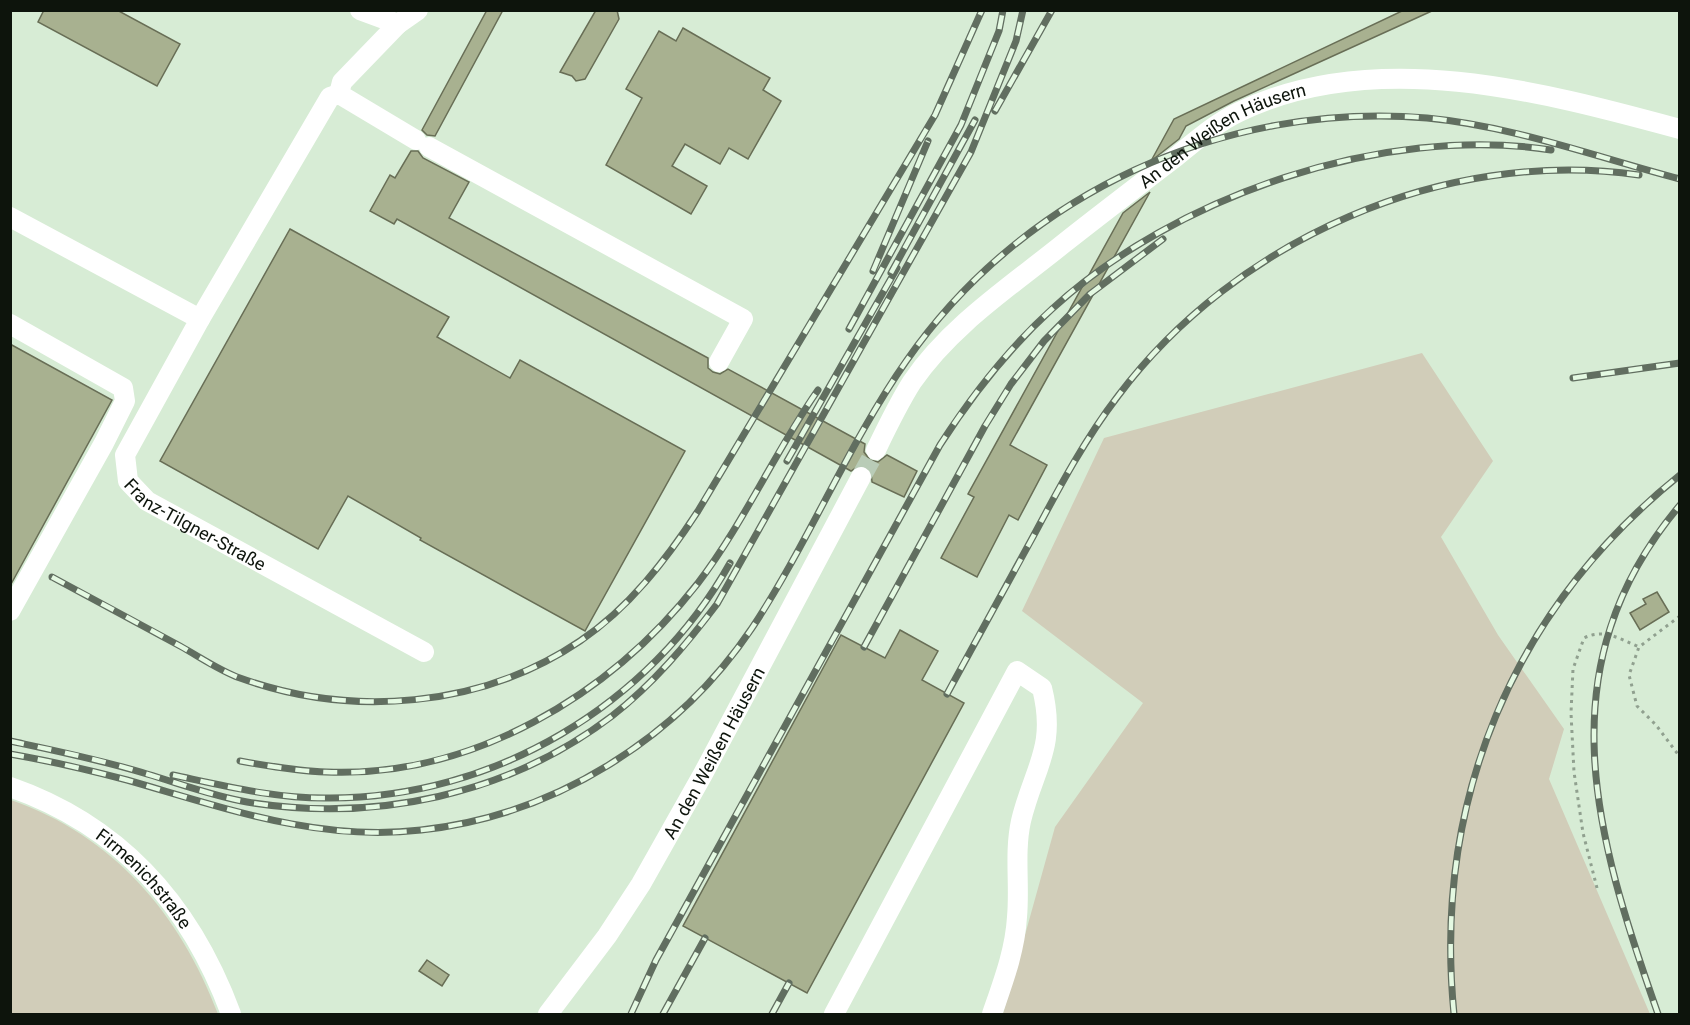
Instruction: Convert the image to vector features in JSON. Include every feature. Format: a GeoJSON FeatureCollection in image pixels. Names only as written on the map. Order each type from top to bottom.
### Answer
{"type":"FeatureCollection","features":[{"type":"Feature","properties":{"kind":"street"},"geometry":{"type":"LineString","coordinates":[[360,10],[398,24]]}},
{"type":"Feature","properties":{"kind":"street","name":"Franz-Tilgner-Straße"},"geometry":{"type":"LineString","coordinates":[[418,10],[398,24],[342,82],[339,94],[330,97],[200,319],[125,455],[128,481],[147,501],[424,652]]}},
{"type":"Feature","properties":{"kind":"street","name":"An den Weißen Häusern"},"geometry":{"type":"LineString","coordinates":[[876,450],[912,382],[937,351],[968,321],[1205,133],[1260,102],[1308,87],[1334,83],[1392,80],[1454,83],[1536,92],[1680,129]]}},
{"type":"Feature","properties":{"kind":"street"},"geometry":{"type":"LineString","coordinates":[[339,94],[423,143],[743,319],[719,362]]}},
{"type":"Feature","properties":{"kind":"street"},"geometry":{"type":"LineString","coordinates":[[10,217],[200,319]]}},
{"type":"Feature","properties":{"kind":"street"},"geometry":{"type":"LineString","coordinates":[[10,324],[123,388],[125,400],[99,454],[10,611]]}},
{"type":"Feature","properties":{"kind":"street","name":"An den Weißen Häusern"},"geometry":{"type":"LineString","coordinates":[[548,1014],[607,936],[641,884],[703,774],[861,477]]}},
{"type":"Feature","properties":{"kind":"street"},"geometry":{"type":"LineString","coordinates":[[834,1014],[1017,671],[1042,688],[1049,732],[1021,821],[1017,853],[1017,916],[1012,957],[992,1014]]}},
{"type":"Feature","properties":{"kind":"street","name":"Firmenichstraße"},"geometry":{"type":"LineString","coordinates":[[10,787],[47,801],[90,826],[145,871],[194,932],[231,1014]]}},
{"type":"Feature","properties":{"kind":"path"},"geometry":{"type":"LineString","coordinates":[[1680,616],[1639,647],[1629,675],[1637,706],[1656,725],[1680,757]]}},
{"type":"Feature","properties":{"kind":"path"},"geometry":{"type":"LineString","coordinates":[[1597,888],[1583,833],[1574,772],[1571,713],[1573,669],[1584,638],[1595,633],[1607,633],[1639,647]]}},
{"type":"Feature","properties":{"kind":"shaded area"},"geometry":{"type":"Polygon","coordinates":[[[1422,353],[1493,461],[1441,537],[1498,635],[1564,729],[1549,779],[1650,1014],[1003,1014],[1055,827],[1143,703],[1022,611],[1104,438],[1422,353]]]}},
{"type":"Feature","properties":{"kind":"shaded area"},"geometry":{"type":"Polygon","coordinates":[[[11,800],[48,815],[81,835],[112,857],[139,883],[163,912],[184,943],[218,1014],[11,1014],[11,800]]]}},
{"type":"Feature","properties":{"kind":"building"},"geometry":{"type":"Polygon","coordinates":[[[44,10],[117,10],[180,44],[157,86],[38,22],[44,10]]]}},
{"type":"Feature","properties":{"kind":"building"},"geometry":{"type":"Polygon","coordinates":[[[487,10],[503,10],[435,136],[427,135],[422,130],[487,10]]]}},
{"type":"Feature","properties":{"kind":"building"},"geometry":{"type":"Polygon","coordinates":[[[596,10],[617,10],[619,19],[585,79],[576,81],[572,76],[560,72],[596,10]]]}},
{"type":"Feature","properties":{"kind":"building"},"geometry":{"type":"Polygon","coordinates":[[[1404,10],[1434,10],[1234,101],[1186,126],[1179,139],[1151,161],[1174,119],[1404,10]]]}},
{"type":"Feature","properties":{"kind":"building"},"geometry":{"type":"Polygon","coordinates":[[[683,28],[770,78],[763,90],[781,101],[748,159],[729,148],[720,164],[685,144],[672,166],[707,186],[691,214],[606,165],[642,98],[626,89],[659,31],[676,41],[683,28]]]}},
{"type":"Feature","properties":{"kind":"building"},"geometry":{"type":"Polygon","coordinates":[[[411,151],[418,151],[423,158],[469,182],[449,218],[708,358],[708,368],[713,372],[720,374],[728,369],[865,444],[864,452],[870,460],[878,462],[887,455],[917,471],[904,497],[872,482],[871,471],[867,467],[860,465],[851,471],[397,219],[394,224],[370,211],[390,175],[395,178],[411,151]]]}},
{"type":"Feature","properties":{"kind":"building"},"geometry":{"type":"Polygon","coordinates":[[[1150,192],[1010,445],[1047,465],[1018,520],[1009,515],[977,577],[941,558],[974,497],[968,494],[1123,213],[1150,192]]]}},
{"type":"Feature","properties":{"kind":"building"},"geometry":{"type":"Polygon","coordinates":[[[290,229],[449,317],[437,337],[510,378],[520,360],[685,451],[585,631],[420,540],[421,538],[348,496],[318,549],[160,461],[290,229]]]}},
{"type":"Feature","properties":{"kind":"building"},"geometry":{"type":"Polygon","coordinates":[[[10,344],[112,400],[10,586],[10,344]]]}},
{"type":"Feature","properties":{"kind":"building"},"geometry":{"type":"Polygon","coordinates":[[[1657,592],[1669,612],[1640,630],[1630,613],[1646,604],[1643,599],[1657,592]]]}},
{"type":"Feature","properties":{"kind":"building"},"geometry":{"type":"Polygon","coordinates":[[[900,630],[938,651],[922,680],[964,703],[807,993],[683,926],[841,635],[885,658],[900,630]]]}},
{"type":"Feature","properties":{"kind":"building"},"geometry":{"type":"Polygon","coordinates":[[[427,960],[449,975],[442,986],[419,971],[427,960]]]}},
{"type":"Feature","properties":{"kind":"tunnel"},"geometry":{"type":"LineString","coordinates":[[861,477],[876,450]]}},
{"type":"Feature","properties":{"kind":"railway"},"geometry":{"type":"LineString","coordinates":[[52,577],[232,675],[282,691],[326,699],[370,702],[414,700],[458,693],[501,681],[542,663],[580,641],[615,614],[645,582],[660,565],[698,511],[935,115],[982,10]]}},
{"type":"Feature","properties":{"kind":"railway"},"geometry":{"type":"LineString","coordinates":[[849,329],[961,125],[999,31],[1003,10]]}},
{"type":"Feature","properties":{"kind":"railway"},"geometry":{"type":"LineString","coordinates":[[10,741],[113,764],[247,802],[295,808],[343,809],[391,805],[438,796],[485,783],[529,766],[572,743],[612,716],[668,663],[717,604],[971,152],[1016,41],[1023,10]]}},
{"type":"Feature","properties":{"kind":"railway"},"geometry":{"type":"LineString","coordinates":[[995,111],[1052,10]]}},
{"type":"Feature","properties":{"kind":"railway"},"geometry":{"type":"LineString","coordinates":[[10,754],[113,776],[272,820],[345,831],[421,830],[470,822],[518,808],[565,789],[609,765],[650,737],[688,704],[722,668],[752,628],[792,562],[886,392],[907,360],[954,301],[1009,249],[1069,206],[1135,170],[1204,143],[1277,125],[1351,117],[1427,118],[1523,135],[1680,179]]}},
{"type":"Feature","properties":{"kind":"railway"},"geometry":{"type":"LineString","coordinates":[[891,273],[975,120]]}},
{"type":"Feature","properties":{"kind":"railway"},"geometry":{"type":"LineString","coordinates":[[873,271],[928,141]]}},
{"type":"Feature","properties":{"kind":"railway"},"geometry":{"type":"LineString","coordinates":[[631,1014],[656,960],[940,445],[991,373],[1052,309],[1102,269],[1158,233],[1220,202],[1285,177],[1352,159],[1420,148],[1487,145],[1551,150]]}},
{"type":"Feature","properties":{"kind":"railway"},"geometry":{"type":"LineString","coordinates":[[947,694],[1064,480],[1095,429],[1118,396],[1166,341],[1221,292],[1283,250],[1349,216],[1419,191],[1492,176],[1565,170],[1639,175]]}},
{"type":"Feature","properties":{"kind":"railway"},"geometry":{"type":"LineString","coordinates":[[864,647],[985,426],[1011,384],[1044,341],[1090,294],[1163,239]]}},
{"type":"Feature","properties":{"kind":"railway"},"geometry":{"type":"LineString","coordinates":[[787,461],[897,268]]}},
{"type":"Feature","properties":{"kind":"railway"},"geometry":{"type":"LineString","coordinates":[[1573,378],[1680,363]]}},
{"type":"Feature","properties":{"kind":"railway"},"geometry":{"type":"LineString","coordinates":[[240,761],[326,772],[380,770],[433,761],[484,745],[533,722],[580,694],[623,661],[663,624],[698,583],[730,536],[818,390]]}},
{"type":"Feature","properties":{"kind":"railway"},"geometry":{"type":"LineString","coordinates":[[1454,1014],[1451,935],[1457,859],[1472,785],[1496,715],[1529,649],[1571,586],[1621,528],[1680,475]]}},
{"type":"Feature","properties":{"kind":"railway"},"geometry":{"type":"LineString","coordinates":[[1658,1014],[1616,882],[1601,817],[1594,753],[1597,690],[1610,628],[1637,566],[1680,505]]}},
{"type":"Feature","properties":{"kind":"railway"},"geometry":{"type":"LineString","coordinates":[[173,775],[271,794],[330,798],[391,794],[450,781],[507,761],[561,734],[611,700],[657,660],[697,614],[730,563]]}},
{"type":"Feature","properties":{"kind":"railway"},"geometry":{"type":"LineString","coordinates":[[663,1014],[705,938]]}},
{"type":"Feature","properties":{"kind":"railway"},"geometry":{"type":"LineString","coordinates":[[772,1014],[789,983]]}}]}
